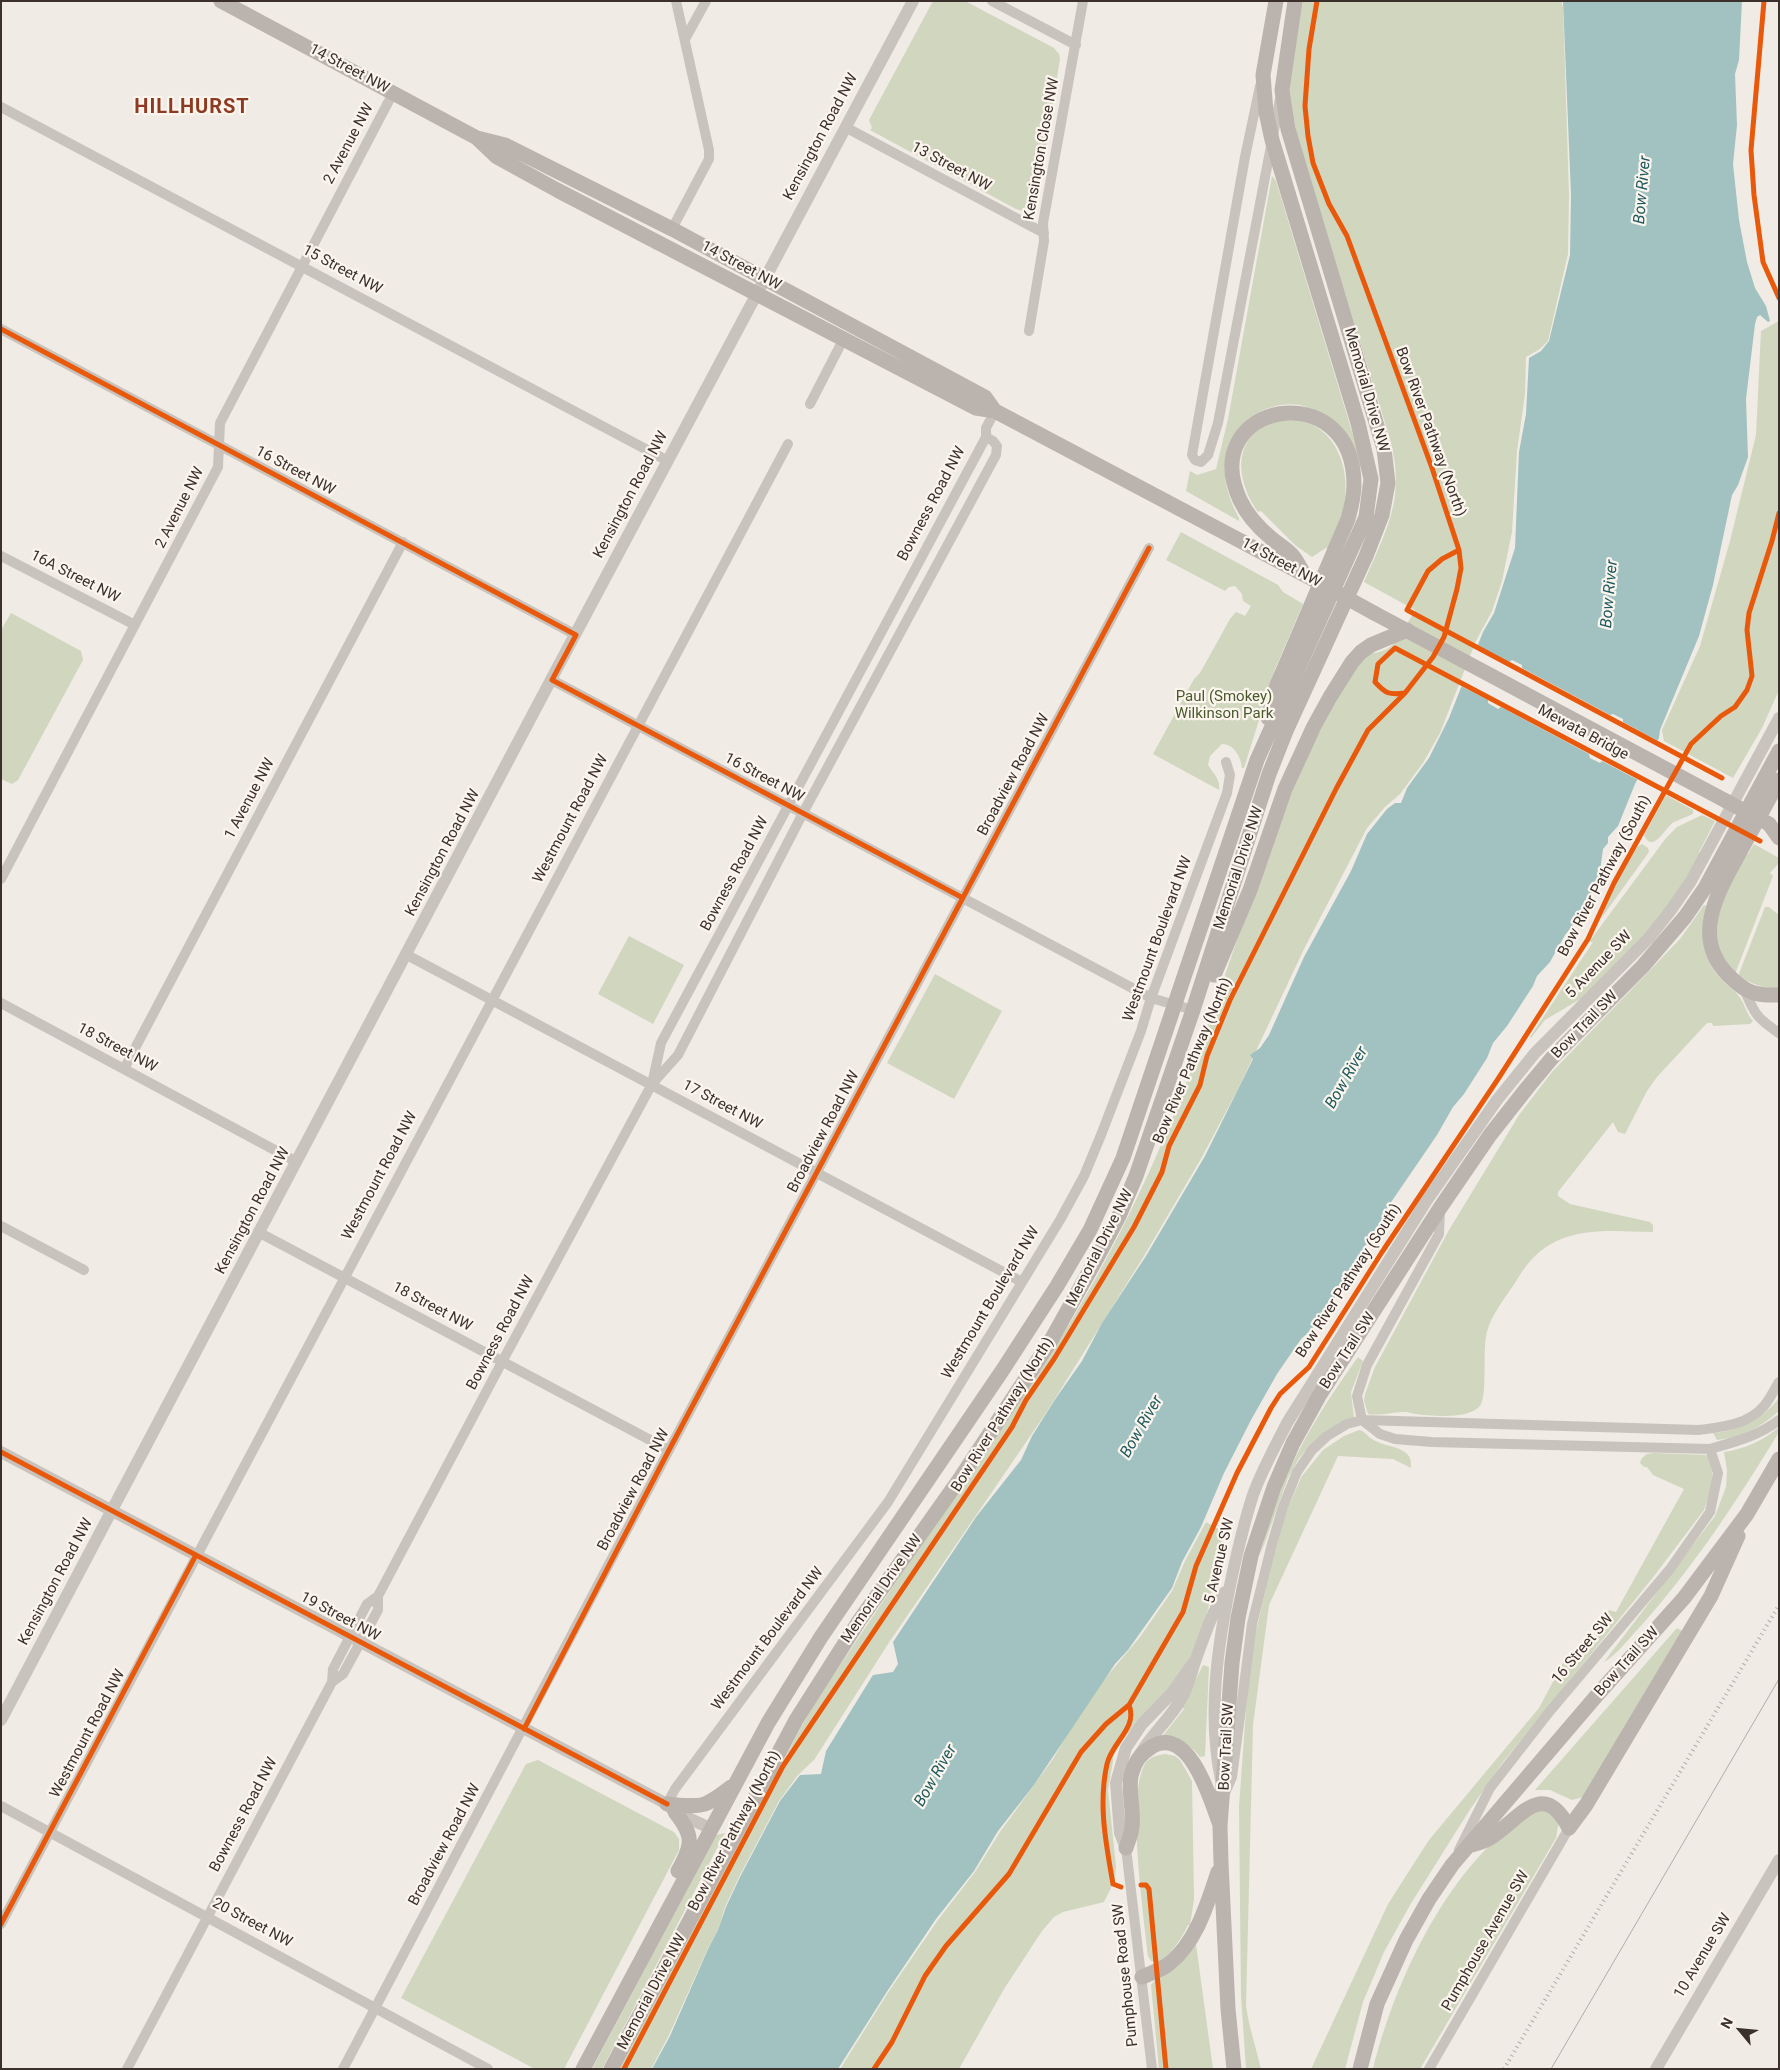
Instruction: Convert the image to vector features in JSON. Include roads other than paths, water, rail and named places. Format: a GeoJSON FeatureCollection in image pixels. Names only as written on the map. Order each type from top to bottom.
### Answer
{"type":"FeatureCollection","features":[{"type":"Feature","properties":{"kind":"main road","name":"14 Street NW"},"geometry":{"type":"LineString","coordinates":[[221,1],[477,138],[505,145],[672,229],[984,397],[995,412]]}},
{"type":"Feature","properties":{"kind":"main road","name":"Memorial Drive NW"},"geometry":{"type":"LineString","coordinates":[[583,2069],[768,1724],[821,1637],[1002,1372],[1090,1230],[1123,1158],[1257,760],[1366,517],[1371,479],[1358,423],[1272,140],[1266,112],[1263,75],[1276,1]]}},
{"type":"Feature","properties":{"kind":"main road","name":"Memorial Drive NW"},"geometry":{"type":"LineString","coordinates":[[611,2069],[755,1796],[806,1704],[859,1621],[961,1477],[1050,1342],[1119,1216],[1136,1176],[1198,996],[1270,774],[1286,731],[1366,556],[1382,515],[1388,483],[1384,449],[1294,152],[1282,90],[1295,1]]}},
{"type":"Feature","properties":{"kind":"main road","name":"14 Street NW"},"geometry":{"type":"LineString","coordinates":[[477,138],[497,157],[548,186],[976,408],[995,412],[1305,575],[1726,801],[1774,824]]}},
{"type":"Feature","properties":{"kind":"main road"},"geometry":{"type":"LineString","coordinates":[[1257,760],[1277,685],[1345,528],[1353,495],[1351,461],[1336,434],[1314,416],[1288,411],[1267,416],[1251,426],[1236,448],[1232,472],[1240,501],[1249,515],[1270,537],[1292,555],[1305,575]]}},
{"type":"Feature","properties":{"kind":"main road"},"geometry":{"type":"LineString","coordinates":[[1198,996],[1213,979],[1250,890],[1285,789],[1314,726],[1341,677],[1361,652],[1371,645],[1407,630]]}},
{"type":"Feature","properties":{"kind":"main road","name":"Bow Trail SW"},"geometry":{"type":"LineString","coordinates":[[1234,2069],[1228,2010],[1220,1864],[1220,1826],[1224,1797],[1232,1663],[1238,1618],[1251,1556],[1274,1487],[1293,1442],[1319,1396],[1440,1208],[1490,1135],[1552,1058],[1643,966],[1685,917],[1705,888],[1779,751]]}},
{"type":"Feature","properties":{"kind":"main road"},"geometry":{"type":"LineString","coordinates":[[1779,780],[1722,884],[1714,904],[1710,924],[1710,943],[1721,968],[1745,991],[1765,995],[1779,995]]}},
{"type":"Feature","properties":{"kind":"main road"},"geometry":{"type":"LineString","coordinates":[[1774,824],[1779,838]]}},
{"type":"Feature","properties":{"kind":"main road","name":"Bow Trail SW"},"geometry":{"type":"LineString","coordinates":[[1360,2069],[1377,2004],[1402,1949],[1429,1899],[1452,1865],[1598,1694],[1684,1598],[1747,1514],[1779,1459]]}},
{"type":"Feature","properties":{"kind":"main road"},"geometry":{"type":"LineString","coordinates":[[1468,1846],[1489,1840],[1524,1811],[1544,1803],[1554,1806],[1561,1812],[1569,1828],[1586,1805],[1711,1596],[1747,1514]]}},
{"type":"Feature","properties":{"kind":"main road"},"geometry":{"type":"LineString","coordinates":[[1126,1848],[1132,1827],[1130,1778],[1136,1760],[1143,1752],[1158,1744],[1173,1745],[1185,1751],[1196,1764],[1220,1826]]}},
{"type":"Feature","properties":{"kind":"main road"},"geometry":{"type":"LineString","coordinates":[[671,1808],[708,1804],[736,1783]]}},
{"type":"Feature","properties":{"kind":"main road"},"geometry":{"type":"LineString","coordinates":[[712,1829],[730,1823],[755,1796]]}},
{"type":"Feature","properties":{"kind":"main road"},"geometry":{"type":"LineString","coordinates":[[576,2069],[586,2045],[686,1856],[690,1837],[685,1825],[671,1808]]}},
{"type":"Feature","properties":{"kind":"main road"},"geometry":{"type":"LineString","coordinates":[[1142,1977],[1168,1965],[1185,1949],[1206,1907],[1220,1864]]}},
{"type":"Feature","properties":{"kind":"street"},"geometry":{"type":"LineString","coordinates":[[672,229],[709,158],[676,1]]}},
{"type":"Feature","properties":{"kind":"street"},"geometry":{"type":"LineString","coordinates":[[685,39],[706,1]]}},
{"type":"Feature","properties":{"kind":"street","name":"Kensington Road NW"},"geometry":{"type":"LineString","coordinates":[[1,1720],[407,955],[763,278],[913,1]]}},
{"type":"Feature","properties":{"kind":"street"},"geometry":{"type":"LineString","coordinates":[[992,1],[1076,45]]}},
{"type":"Feature","properties":{"kind":"street","name":"Kensington Close NW"},"geometry":{"type":"LineString","coordinates":[[1029,331],[1044,241],[1043,223],[1084,1]]}},
{"type":"Feature","properties":{"kind":"street","name":"Memorial Drive NW"},"geometry":{"type":"LineString","coordinates":[[1263,75],[1245,157],[1192,454],[1195,460],[1201,462],[1208,455],[1218,422],[1282,90]]}},
{"type":"Feature","properties":{"kind":"street","name":"2 Avenue NW"},"geometry":{"type":"LineString","coordinates":[[1,879],[218,467],[220,422],[393,93]]}},
{"type":"Feature","properties":{"kind":"street","name":"15 Street NW"},"geometry":{"type":"LineString","coordinates":[[1,107],[668,461]]}},
{"type":"Feature","properties":{"kind":"street","name":"13 Street NW"},"geometry":{"type":"LineString","coordinates":[[845,127],[1044,233]]}},
{"type":"Feature","properties":{"kind":"street","name":"16 Street NW"},"geometry":{"type":"LineString","coordinates":[[1,329],[576,635]]}},
{"type":"Feature","properties":{"kind":"street"},"geometry":{"type":"LineString","coordinates":[[810,404],[843,340]]}},
{"type":"Feature","properties":{"kind":"street"},"geometry":{"type":"LineString","coordinates":[[986,437],[986,428],[995,412]]}},
{"type":"Feature","properties":{"kind":"street","name":"Bowness Road NW"},"geometry":{"type":"LineString","coordinates":[[127,2069],[332,1682],[344,1674],[355,1640],[378,1610],[378,1596],[502,1362],[652,1084],[678,1055],[803,813],[996,455],[997,446],[986,437],[661,1043],[652,1084]]}},
{"type":"Feature","properties":{"kind":"street","name":"Westmount Road NW"},"geometry":{"type":"LineString","coordinates":[[1,1924],[788,444]]}},
{"type":"Feature","properties":{"kind":"street","name":"1 Avenue NW"},"geometry":{"type":"LineString","coordinates":[[124,1069],[403,542]]}},
{"type":"Feature","properties":{"kind":"street","name":"Broadview Road NW"},"geometry":{"type":"LineString","coordinates":[[343,2069],[524,1729],[669,1450],[1149,548]]}},
{"type":"Feature","properties":{"kind":"street","name":"16A Street NW"},"geometry":{"type":"LineString","coordinates":[[1,556],[135,625]]}},
{"type":"Feature","properties":{"kind":"street","name":"16 Street NW"},"geometry":{"type":"LineString","coordinates":[[552,680],[1151,998],[1193,1010]]}},
{"type":"Feature","properties":{"kind":"street","name":"5 Avenue SW"},"geometry":{"type":"LineString","coordinates":[[1224,1797],[1217,1761],[1215,1679],[1218,1652],[1241,1535],[1254,1495],[1276,1444],[1313,1380],[1432,1193],[1513,1078],[1535,1053],[1649,938],[1671,910],[1691,881],[1779,718]]}},
{"type":"Feature","properties":{"kind":"street","name":"Westmount Boulevard NW"},"geometry":{"type":"LineString","coordinates":[[671,1808],[675,1789],[888,1502],[1084,1176],[1141,1031],[1151,998],[1227,793],[1230,776],[1226,762]]}},
{"type":"Feature","properties":{"kind":"street","name":"17 Street NW"},"geometry":{"type":"LineString","coordinates":[[407,955],[1022,1282]]}},
{"type":"Feature","properties":{"kind":"street"},"geometry":{"type":"LineString","coordinates":[[1745,991],[1754,1013],[1779,1033]]}},
{"type":"Feature","properties":{"kind":"street","name":"18 Street NW"},"geometry":{"type":"LineString","coordinates":[[1,1003],[297,1162]]}},
{"type":"Feature","properties":{"kind":"street"},"geometry":{"type":"LineString","coordinates":[[1440,1208],[1439,1234],[1367,1364],[1357,1396],[1362,1420],[1380,1434],[1395,1439],[1710,1449],[1751,1436],[1779,1420]]}},
{"type":"Feature","properties":{"kind":"street"},"geometry":{"type":"LineString","coordinates":[[1,1226],[84,1270]]}},
{"type":"Feature","properties":{"kind":"street","name":"18 Street NW"},"geometry":{"type":"LineString","coordinates":[[260,1233],[669,1450]]}},
{"type":"Feature","properties":{"kind":"street"},"geometry":{"type":"LineString","coordinates":[[1224,1797],[1232,1777],[1252,1624],[1270,1552],[1283,1507],[1297,1472],[1312,1450],[1327,1436],[1347,1424],[1362,1420],[1699,1430],[1735,1425],[1755,1413],[1764,1406],[1779,1382]]}},
{"type":"Feature","properties":{"kind":"street","name":"16 Street SW"},"geometry":{"type":"LineString","coordinates":[[1452,1865],[1490,1788],[1550,1711],[1670,1569],[1710,1512],[1718,1473],[1710,1449]]}},
{"type":"Feature","properties":{"kind":"street","name":"19 Street NW"},"geometry":{"type":"LineString","coordinates":[[1,1452],[712,1829]]}},
{"type":"Feature","properties":{"kind":"street"},"geometry":{"type":"LineString","coordinates":[[1136,1760],[1149,1738],[1168,1718],[1181,1699],[1218,1604],[1230,1584]]}},
{"type":"Feature","properties":{"kind":"street"},"geometry":{"type":"LineString","coordinates":[[1126,1848],[1120,1833],[1116,1783],[1126,1748],[1142,1724],[1172,1693],[1196,1659]]}},
{"type":"Feature","properties":{"kind":"street","name":"20 Street NW"},"geometry":{"type":"LineString","coordinates":[[1,1806],[488,2069]]}},
{"type":"Feature","properties":{"kind":"street","name":"Pumphouse Avenue SW"},"geometry":{"type":"LineString","coordinates":[[1429,2069],[1569,1828]]}},
{"type":"Feature","properties":{"kind":"street","name":"Pumphouse Road SW"},"geometry":{"type":"LineString","coordinates":[[1126,1848],[1152,2069]]}},
{"type":"Feature","properties":{"kind":"street","name":"10 Avenue SW"},"geometry":{"type":"LineString","coordinates":[[1656,2069],[1779,1860]]}},
{"type":"Feature","properties":{"kind":"water","name":"Bow River"},"geometry":{"type":"Polygon","coordinates":[[[1563,1],[1742,1],[1739,60],[1735,74],[1737,125],[1733,164],[1739,220],[1747,262],[1755,288],[1766,306],[1770,321],[1768,322],[1760,315],[1757,317],[1755,324],[1746,399],[1748,457],[1738,485],[1732,495],[1713,585],[1699,636],[1660,730],[1659,738],[1635,784],[1618,826],[1608,837],[1608,843],[1603,849],[1599,878],[1580,917],[1565,935],[1550,962],[1537,976],[1533,986],[1507,1026],[1493,1043],[1487,1058],[1464,1094],[1453,1107],[1437,1135],[1385,1211],[1383,1219],[1366,1245],[1349,1278],[1311,1330],[1301,1339],[1277,1374],[1224,1473],[1201,1527],[1182,1562],[1172,1588],[1128,1650],[1115,1664],[1034,1785],[998,1831],[974,1871],[936,1919],[838,2069],[652,2069],[670,2036],[740,1877],[780,1801],[800,1775],[821,1774],[826,1751],[873,1675],[893,1672],[898,1664],[893,1642],[976,1517],[1021,1460],[1032,1436],[1082,1361],[1102,1323],[1146,1256],[1205,1156],[1253,1059],[1250,1055],[1260,1048],[1269,1035],[1304,957],[1351,871],[1367,834],[1387,809],[1395,803],[1401,803],[1407,788],[1429,758],[1449,718],[1483,632],[1494,613],[1515,548],[1519,452],[1526,414],[1529,358],[1541,351],[1549,341],[1570,255],[1571,195],[1563,1]]]}},
{"type":"Feature","properties":{"kind":"tram line"},"geometry":{"type":"LineString","coordinates":[[1551,2069],[1779,1679]]}},
{"type":"Feature","properties":{"kind":"railway"},"geometry":{"type":"LineString","coordinates":[[1504,2069],[1779,1605]]}},
{"type":"Feature","properties":{"kind":"district","name":"HILLHURST"},"geometry":{"type":"Point","coordinates":[192,108]}},
{"type":"Feature","properties":{"kind":"park label","name":"Paul (Smokey) Wilkinson Park"},"geometry":{"type":"Point","coordinates":[1224,706]}}]}
